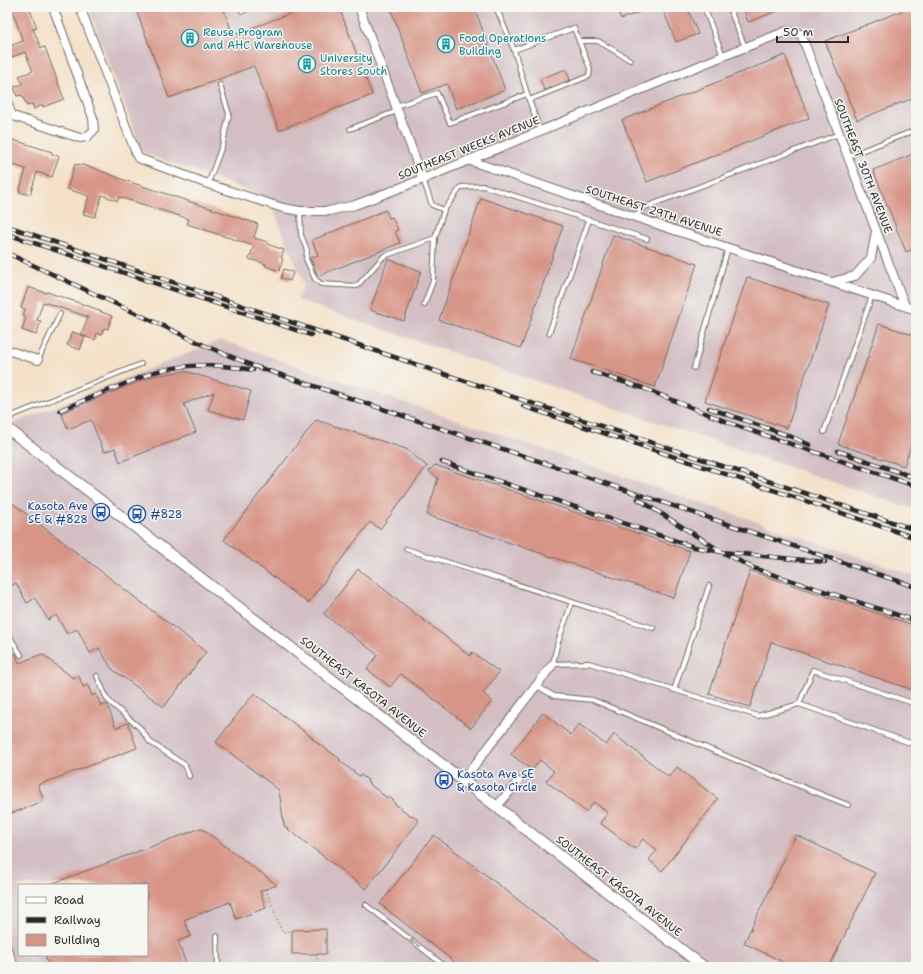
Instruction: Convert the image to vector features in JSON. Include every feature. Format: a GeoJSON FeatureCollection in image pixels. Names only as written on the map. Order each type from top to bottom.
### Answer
{"type":"FeatureCollection","features":[{"type":"Feature","properties":{"kind":"street"},"geometry":{"type":"LineString","coordinates":[[11,116],[80,138],[88,137],[94,130],[93,118],[53,7]]}},
{"type":"Feature","properties":{"kind":"street","name":"SOUTHEAST WEEKS AVENUE"},"geometry":{"type":"LineString","coordinates":[[80,7],[138,158],[208,184],[276,206],[300,211],[330,211],[342,209],[423,179],[540,130],[787,31],[801,34]]}},
{"type":"Feature","properties":{"kind":"street"},"geometry":{"type":"LineString","coordinates":[[359,7],[423,179]]}},
{"type":"Feature","properties":{"kind":"street","name":"SOUTHEAST 30TH AVENUE"},"geometry":{"type":"LineString","coordinates":[[801,34],[904,306]]}},
{"type":"Feature","properties":{"kind":"street","name":"SOUTHEAST 29TH AVENUE"},"geometry":{"type":"LineString","coordinates":[[468,160],[916,310]]}},
{"type":"Feature","properties":{"kind":"street"},"geometry":{"type":"LineString","coordinates":[[832,282],[855,276],[871,258],[876,231]]}},
{"type":"Feature","properties":{"kind":"street"},"geometry":{"type":"LineString","coordinates":[[7,350],[38,360]]}},
{"type":"Feature","properties":{"kind":"street","name":"SOUTHEAST KASOTA AVENUE"},"geometry":{"type":"LineString","coordinates":[[7,428],[704,967]]}},
{"type":"Feature","properties":{"kind":"street"},"geometry":{"type":"LineString","coordinates":[[463,780],[553,664]]}},
{"type":"Feature","properties":{"kind":"street"},"geometry":{"type":"LineString","coordinates":[[497,806],[518,782]]}},
{"type":"Feature","properties":{"kind":"street"},"geometry":{"type":"LineString","coordinates":[[8,954],[14,967]]}},
{"type":"Feature","properties":{"kind":"lane"},"geometry":{"type":"LineString","coordinates":[[242,11],[254,7]]}},
{"type":"Feature","properties":{"kind":"lane"},"geometry":{"type":"LineString","coordinates":[[496,7],[514,50],[527,94],[540,130]]}},
{"type":"Feature","properties":{"kind":"lane"},"geometry":{"type":"LineString","coordinates":[[704,7],[722,56]]}},
{"type":"Feature","properties":{"kind":"lane"},"geometry":{"type":"LineString","coordinates":[[729,7],[746,47]]}},
{"type":"Feature","properties":{"kind":"lane"},"geometry":{"type":"LineString","coordinates":[[514,50],[574,28],[590,69],[589,76],[529,100]]}},
{"type":"Feature","properties":{"kind":"lane"},"geometry":{"type":"LineString","coordinates":[[579,41],[598,41],[630,60]]}},
{"type":"Feature","properties":{"kind":"lane"},"geometry":{"type":"LineString","coordinates":[[208,184],[223,143],[229,114],[220,84]]}},
{"type":"Feature","properties":{"kind":"lane"},"geometry":{"type":"LineString","coordinates":[[350,129],[437,93],[450,123],[527,94]]}},
{"type":"Feature","properties":{"kind":"lane"},"geometry":{"type":"LineString","coordinates":[[7,96],[11,116]]}},
{"type":"Feature","properties":{"kind":"lane"},"geometry":{"type":"LineString","coordinates":[[847,157],[916,130]]}},
{"type":"Feature","properties":{"kind":"lane"},"geometry":{"type":"LineString","coordinates":[[638,218],[640,209],[839,134]]}},
{"type":"Feature","properties":{"kind":"lane"},"geometry":{"type":"LineString","coordinates":[[423,179],[432,205],[444,210]]}},
{"type":"Feature","properties":{"kind":"lane"},"geometry":{"type":"LineString","coordinates":[[424,305],[433,281],[435,238],[444,210],[461,187],[484,186],[647,239]]}},
{"type":"Feature","properties":{"kind":"lane"},"geometry":{"type":"LineString","coordinates":[[300,211],[301,235],[307,250],[306,259],[315,279],[321,284],[357,286],[384,256],[435,238]]}},
{"type":"Feature","properties":{"kind":"lane"},"geometry":{"type":"LineString","coordinates":[[549,333],[589,220]]}},
{"type":"Feature","properties":{"kind":"lane"},"geometry":{"type":"LineString","coordinates":[[694,368],[728,248]]}},
{"type":"Feature","properties":{"kind":"lane"},"geometry":{"type":"LineString","coordinates":[[824,432],[872,295]]}},
{"type":"Feature","properties":{"kind":"lane"},"geometry":{"type":"LineString","coordinates":[[38,360],[60,314]]}},
{"type":"Feature","properties":{"kind":"lane"},"geometry":{"type":"LineString","coordinates":[[7,421],[14,415],[141,364]]}},
{"type":"Feature","properties":{"kind":"lane"},"geometry":{"type":"LineString","coordinates":[[406,549],[653,628]]}},
{"type":"Feature","properties":{"kind":"lane"},"geometry":{"type":"LineString","coordinates":[[674,690],[709,586]]}},
{"type":"Feature","properties":{"kind":"lane"},"geometry":{"type":"LineString","coordinates":[[572,602],[556,645],[553,664],[589,664],[758,716],[799,704],[916,744]]}},
{"type":"Feature","properties":{"kind":"lane"},"geometry":{"type":"LineString","coordinates":[[7,632],[21,655]]}},
{"type":"Feature","properties":{"kind":"lane"},"geometry":{"type":"LineString","coordinates":[[799,704],[813,670],[916,704]]}},
{"type":"Feature","properties":{"kind":"lane"},"geometry":{"type":"LineString","coordinates":[[97,676],[107,699],[140,728],[150,742],[185,766],[189,776]]}},
{"type":"Feature","properties":{"kind":"lane"},"geometry":{"type":"LineString","coordinates":[[536,686],[554,696],[593,700],[750,766],[848,804]]}},
{"type":"Feature","properties":{"kind":"lane"},"geometry":{"type":"LineString","coordinates":[[366,905],[446,967]]}},
{"type":"Feature","properties":{"kind":"lane"},"geometry":{"type":"LineString","coordinates":[[217,936],[218,967]]}},
{"type":"Feature","properties":{"kind":"path"},"geometry":{"type":"LineString","coordinates":[[266,889],[282,932],[292,932]]}},
{"type":"Feature","properties":{"kind":"path"},"geometry":{"type":"LineString","coordinates":[[317,954],[317,967]]}},
{"type":"Feature","properties":{"kind":"shaded area"},"geometry":{"type":"Polygon","coordinates":[[[88,7],[916,7],[916,510],[297,300],[304,285],[269,198],[142,152],[88,7]]]}},
{"type":"Feature","properties":{"kind":"shaded area"},"geometry":{"type":"Polygon","coordinates":[[[221,340],[916,576],[916,967],[7,967],[7,426],[221,340]]]}},
{"type":"Feature","properties":{"kind":"building"},"geometry":{"type":"Polygon","coordinates":[[[11,7],[29,7],[37,28],[33,29],[41,48],[45,47],[64,99],[34,109],[32,104],[27,106],[22,95],[17,96],[14,87],[23,84],[19,76],[33,71],[25,52],[7,59],[7,47],[23,41],[11,7]]]}},
{"type":"Feature","properties":{"kind":"building"},"geometry":{"type":"Polygon","coordinates":[[[135,7],[223,7],[233,35],[308,7],[339,7],[372,95],[279,130],[254,66],[169,98],[135,7]]]}},
{"type":"Feature","properties":{"kind":"building","name":"Food Operations Building"},"geometry":{"type":"Polygon","coordinates":[[[390,7],[474,7],[505,90],[456,109],[447,84],[422,93],[390,7]]]}},
{"type":"Feature","properties":{"kind":"building"},"geometry":{"type":"Polygon","coordinates":[[[616,7],[651,7],[651,8],[621,19],[616,7]]]}},
{"type":"Feature","properties":{"kind":"building"},"geometry":{"type":"Polygon","coordinates":[[[662,7],[687,7],[698,34],[676,42],[662,7]]]}},
{"type":"Feature","properties":{"kind":"building"},"geometry":{"type":"Polygon","coordinates":[[[743,7],[785,7],[785,8],[748,22],[743,7]]]}},
{"type":"Feature","properties":{"kind":"building"},"geometry":{"type":"Polygon","coordinates":[[[912,7],[916,7],[916,97],[857,120],[825,41],[912,7]]]}},
{"type":"Feature","properties":{"kind":"building"},"geometry":{"type":"Polygon","coordinates":[[[785,55],[809,118],[647,182],[622,120],[785,55]]]}},
{"type":"Feature","properties":{"kind":"building"},"geometry":{"type":"Polygon","coordinates":[[[566,69],[570,80],[544,90],[540,79],[566,69]]]}},
{"type":"Feature","properties":{"kind":"building"},"geometry":{"type":"Polygon","coordinates":[[[7,138],[52,152],[52,154],[59,156],[52,177],[37,172],[30,195],[19,192],[26,169],[7,163],[7,138]]]}},
{"type":"Feature","properties":{"kind":"building"},"geometry":{"type":"Polygon","coordinates":[[[916,153],[916,248],[906,252],[873,170],[916,153]]]}},
{"type":"Feature","properties":{"kind":"building"},"geometry":{"type":"Polygon","coordinates":[[[75,164],[93,168],[124,180],[258,224],[254,238],[268,242],[267,244],[284,250],[279,271],[265,266],[266,264],[249,259],[254,246],[187,224],[189,219],[119,197],[118,201],[102,195],[95,217],[83,214],[89,196],[67,189],[75,164]]]}},
{"type":"Feature","properties":{"kind":"building"},"geometry":{"type":"Polygon","coordinates":[[[481,198],[563,226],[521,348],[439,320],[481,198]]]}},
{"type":"Feature","properties":{"kind":"building"},"geometry":{"type":"Polygon","coordinates":[[[386,210],[389,218],[392,217],[398,230],[395,231],[400,243],[318,276],[310,258],[318,255],[312,240],[386,210]]]}},
{"type":"Feature","properties":{"kind":"building"},"geometry":{"type":"Polygon","coordinates":[[[613,235],[697,264],[655,387],[571,359],[613,235]]]}},
{"type":"Feature","properties":{"kind":"building"},"geometry":{"type":"Polygon","coordinates":[[[388,259],[421,271],[404,321],[370,310],[388,259]]]}},
{"type":"Feature","properties":{"kind":"building"},"geometry":{"type":"Polygon","coordinates":[[[284,269],[293,272],[290,281],[281,278],[284,269]]]}},
{"type":"Feature","properties":{"kind":"building"},"geometry":{"type":"Polygon","coordinates":[[[747,277],[829,305],[787,428],[705,401],[747,277]]]}},
{"type":"Feature","properties":{"kind":"building"},"geometry":{"type":"Polygon","coordinates":[[[28,287],[94,308],[112,316],[108,329],[104,328],[101,335],[97,333],[95,340],[81,335],[88,317],[43,302],[37,320],[41,321],[36,335],[22,330],[26,317],[23,316],[25,309],[21,308],[28,287]]]}},
{"type":"Feature","properties":{"kind":"building"},"geometry":{"type":"Polygon","coordinates":[[[879,324],[916,336],[916,431],[904,466],[838,444],[879,324]]]}},
{"type":"Feature","properties":{"kind":"building"},"geometry":{"type":"Polygon","coordinates":[[[72,332],[85,336],[80,350],[67,345],[72,332]]]}},
{"type":"Feature","properties":{"kind":"building"},"geometry":{"type":"Polygon","coordinates":[[[185,371],[251,391],[243,420],[208,410],[214,392],[184,404],[196,432],[120,462],[115,448],[104,452],[91,420],[68,429],[61,413],[153,376],[185,371]]]}},
{"type":"Feature","properties":{"kind":"building"},"geometry":{"type":"Polygon","coordinates":[[[316,420],[406,449],[427,466],[380,529],[370,522],[308,603],[224,540],[316,420]]]}},
{"type":"Feature","properties":{"kind":"building"},"geometry":{"type":"Polygon","coordinates":[[[435,465],[690,551],[674,598],[427,515],[438,478],[429,471],[435,465]]]}},
{"type":"Feature","properties":{"kind":"building"},"geometry":{"type":"Polygon","coordinates":[[[7,499],[206,652],[164,707],[112,669],[99,648],[90,653],[77,629],[67,634],[56,615],[48,620],[35,598],[27,603],[16,583],[7,589],[7,499]]]}},
{"type":"Feature","properties":{"kind":"building"},"geometry":{"type":"Polygon","coordinates":[[[358,569],[470,656],[472,652],[499,672],[483,693],[492,701],[471,728],[401,674],[390,687],[367,669],[378,655],[324,614],[358,569]]]}},
{"type":"Feature","properties":{"kind":"building"},"geometry":{"type":"Polygon","coordinates":[[[750,571],[916,626],[916,691],[771,642],[750,707],[709,694],[750,571]]]}},
{"type":"Feature","properties":{"kind":"building"},"geometry":{"type":"Polygon","coordinates":[[[16,654],[19,663],[42,654],[73,678],[79,676],[83,687],[88,685],[92,696],[96,694],[101,706],[107,704],[116,728],[128,723],[137,748],[38,785],[44,801],[7,815],[7,657],[16,654]]]}},
{"type":"Feature","properties":{"kind":"building"},"geometry":{"type":"Polygon","coordinates":[[[254,693],[340,759],[339,760],[359,776],[361,775],[368,780],[367,782],[387,798],[388,796],[395,802],[394,803],[419,821],[366,889],[284,826],[279,790],[216,742],[254,693]]]}},
{"type":"Feature","properties":{"kind":"building"},"geometry":{"type":"Polygon","coordinates":[[[543,713],[571,735],[579,724],[606,745],[614,734],[669,777],[677,767],[718,799],[662,871],[649,860],[657,850],[643,839],[635,849],[600,823],[608,813],[594,802],[586,812],[546,781],[554,771],[540,760],[532,770],[511,754],[543,713]]]}},
{"type":"Feature","properties":{"kind":"building"},"geometry":{"type":"Polygon","coordinates":[[[201,828],[277,885],[260,891],[266,908],[236,919],[230,902],[184,920],[191,936],[178,941],[187,967],[49,967],[45,956],[148,956],[148,884],[51,884],[201,828]]]}},
{"type":"Feature","properties":{"kind":"building"},"geometry":{"type":"Polygon","coordinates":[[[434,835],[605,967],[461,967],[380,904],[434,835]]]}},
{"type":"Feature","properties":{"kind":"building"},"geometry":{"type":"Polygon","coordinates":[[[796,835],[875,873],[829,967],[793,967],[744,943],[796,835]]]}},
{"type":"Feature","properties":{"kind":"building"},"geometry":{"type":"Polygon","coordinates":[[[326,929],[326,954],[292,954],[292,930],[326,929]]]}},
{"type":"Feature","properties":{"kind":"railway"},"geometry":{"type":"LineString","coordinates":[[7,226],[447,375],[916,530]]}},
{"type":"Feature","properties":{"kind":"railway"},"geometry":{"type":"LineString","coordinates":[[7,234],[311,335]]}},
{"type":"Feature","properties":{"kind":"railway"},"geometry":{"type":"LineString","coordinates":[[7,253],[208,347],[254,366],[916,587]]}},
{"type":"Feature","properties":{"kind":"railway"},"geometry":{"type":"LineString","coordinates":[[60,410],[154,372],[167,369],[204,365],[253,370]]}},
{"type":"Feature","properties":{"kind":"railway"},"geometry":{"type":"LineString","coordinates":[[592,372],[643,388],[740,427],[916,486]]}},
{"type":"Feature","properties":{"kind":"railway"},"geometry":{"type":"LineString","coordinates":[[523,406],[916,538]]}},
{"type":"Feature","properties":{"kind":"railway"},"geometry":{"type":"LineString","coordinates":[[709,408],[787,435],[810,445]]}},
{"type":"Feature","properties":{"kind":"railway"},"geometry":{"type":"LineString","coordinates":[[838,451],[916,478]]}},
{"type":"Feature","properties":{"kind":"railway"},"geometry":{"type":"LineString","coordinates":[[442,462],[694,547],[722,552],[825,562]]}},
{"type":"Feature","properties":{"kind":"railway"},"geometry":{"type":"LineString","coordinates":[[638,499],[722,552],[753,568],[916,621]]}},
{"type":"Feature","properties":{"kind":"place","name":"Reuse Program and AHC Warehouse"},"geometry":{"type":"Point","coordinates":[190,38]}},
{"type":"Feature","properties":{"kind":"place","name":"Food Operations Building"},"geometry":{"type":"Point","coordinates":[446,44]}},
{"type":"Feature","properties":{"kind":"place","name":"University Stores South"},"geometry":{"type":"Point","coordinates":[307,64]}},
{"type":"Feature","properties":{"kind":"place","name":"Kasota Ave SE & #828"},"geometry":{"type":"Point","coordinates":[101,512]}},
{"type":"Feature","properties":{"kind":"place","name":"#828"},"geometry":{"type":"Point","coordinates":[137,514]}},
{"type":"Feature","properties":{"kind":"place","name":"Kasota Ave SE & Kasota Circle"},"geometry":{"type":"Point","coordinates":[444,780]}}]}
